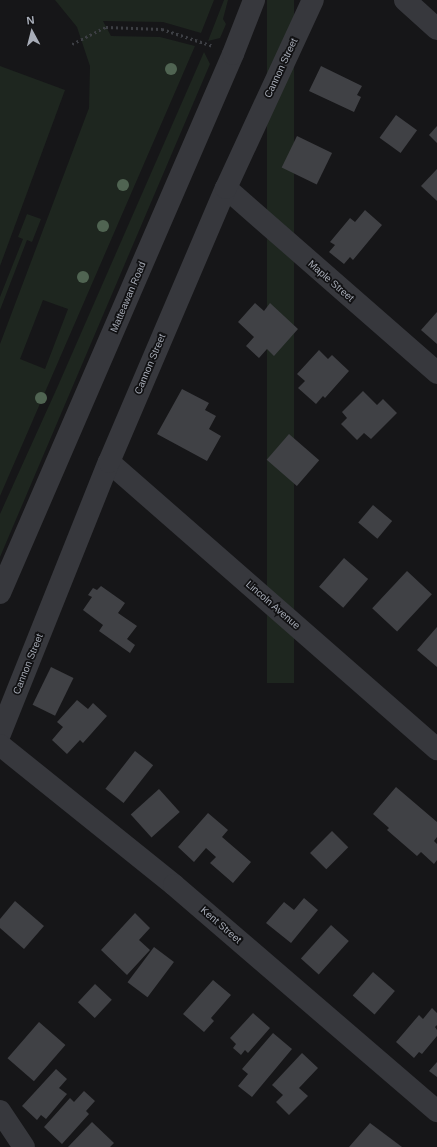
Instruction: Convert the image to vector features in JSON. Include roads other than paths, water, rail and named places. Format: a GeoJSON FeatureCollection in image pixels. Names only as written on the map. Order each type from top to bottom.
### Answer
{"type":"FeatureCollection","features":[{"type":"Feature","properties":{"kind":"street","name":"Matteawan Road"},"geometry":{"type":"LineString","coordinates":[[0,593],[233,54],[254,0]]}},
{"type":"Feature","properties":{"kind":"street","name":"Cannon Street"},"geometry":{"type":"LineString","coordinates":[[0,734],[109,462],[226,188],[313,0]]}},
{"type":"Feature","properties":{"kind":"street"},"geometry":{"type":"LineString","coordinates":[[405,0],[437,29]]}},
{"type":"Feature","properties":{"kind":"street","name":"Maple Street"},"geometry":{"type":"LineString","coordinates":[[226,188],[437,373]]}},
{"type":"Feature","properties":{"kind":"street","name":"Lincoln Avenue"},"geometry":{"type":"LineString","coordinates":[[109,462],[437,749]]}},
{"type":"Feature","properties":{"kind":"street","name":"Kent Street"},"geometry":{"type":"LineString","coordinates":[[0,745],[174,885],[437,1111]]}},
{"type":"Feature","properties":{"kind":"street"},"geometry":{"type":"LineString","coordinates":[[0,1111],[24,1147]]}}]}
